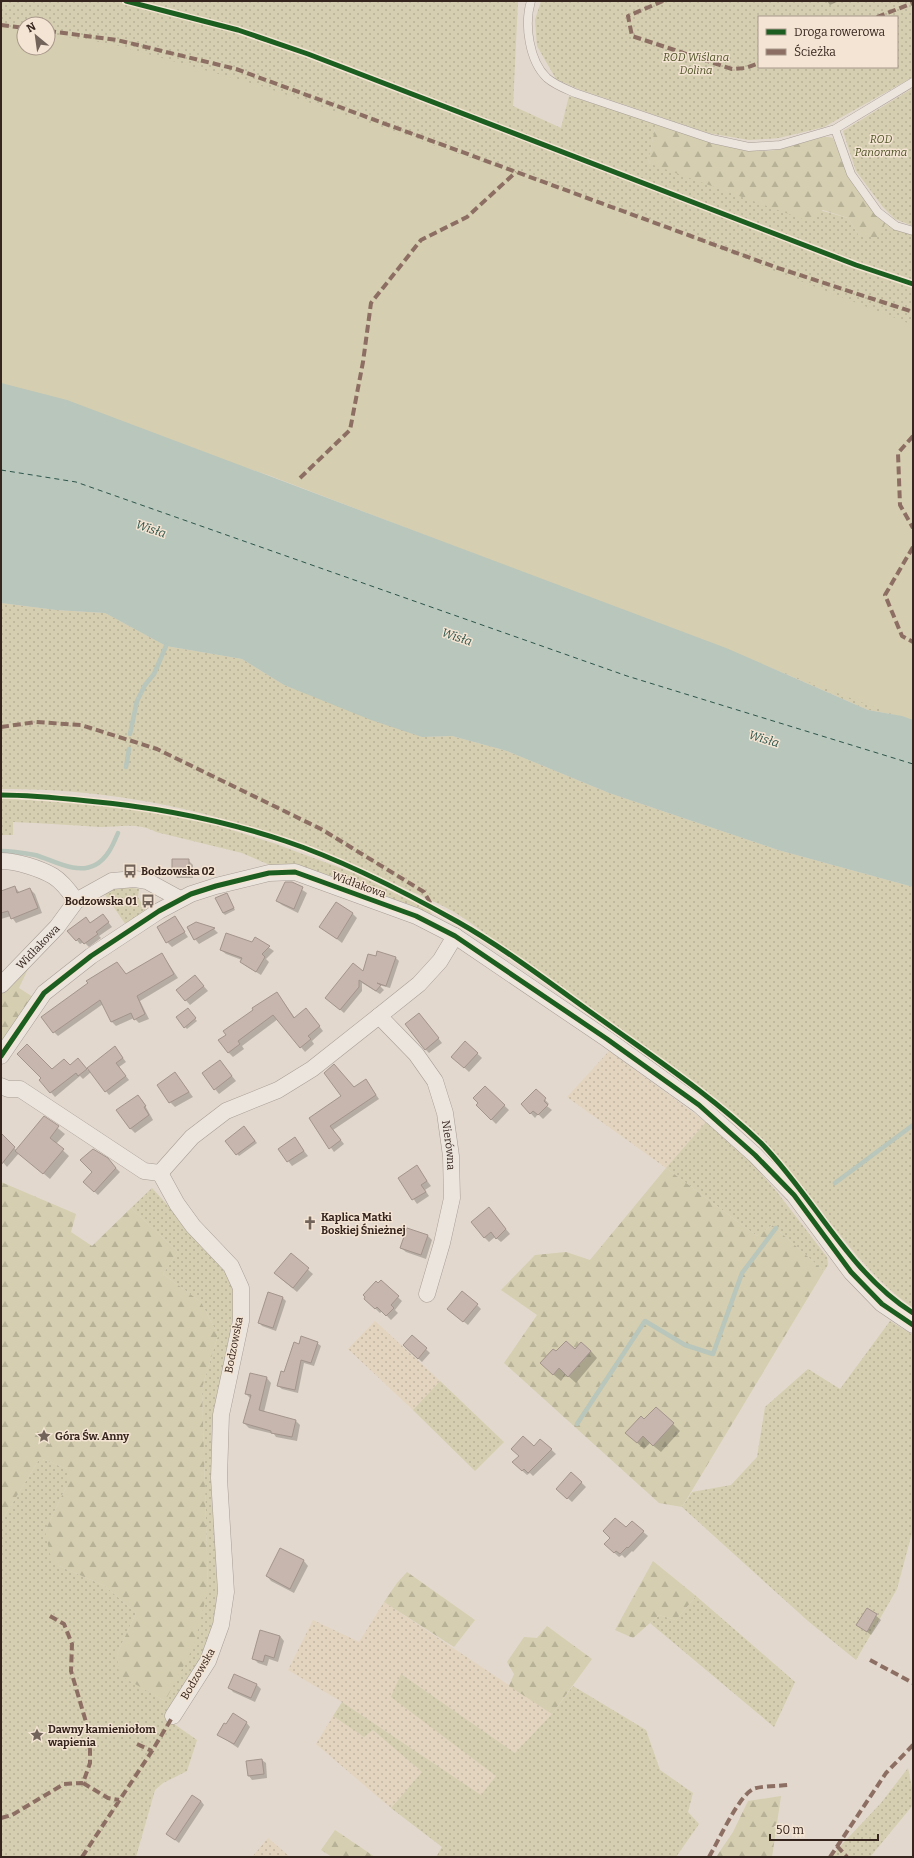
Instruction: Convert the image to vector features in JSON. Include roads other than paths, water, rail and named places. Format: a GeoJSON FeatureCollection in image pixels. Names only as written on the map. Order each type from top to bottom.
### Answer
{"type":"FeatureCollection","features":[{"type":"Feature","properties":{"kind":"street"},"geometry":{"type":"LineString","coordinates":[[1,861],[7,861],[30,867],[53,876],[67,888],[76,901]]}},
{"type":"Feature","properties":{"kind":"street","name":"Widłakowa"},"geometry":{"type":"LineString","coordinates":[[1,1056],[44,994],[91,956],[180,900],[202,890],[269,873],[295,872],[416,916],[455,936],[607,1039],[699,1105],[756,1155],[794,1195],[851,1272],[882,1304],[913,1325]]}},
{"type":"Feature","properties":{"kind":"street","name":"Widłakowa"},"geometry":{"type":"LineString","coordinates":[[1,985],[57,927],[76,901],[112,881],[136,879],[152,883],[180,900]]}},
{"type":"Feature","properties":{"kind":"street"},"geometry":{"type":"LineString","coordinates":[[1,1086],[8,1090],[20,1089],[144,1171],[160,1172],[192,1137],[226,1112],[278,1090],[312,1069],[379,1016],[418,984],[440,961],[455,936]]}},
{"type":"Feature","properties":{"kind":"street","name":"Nierówna"},"geometry":{"type":"LineString","coordinates":[[379,1016],[416,1054],[435,1081],[445,1113],[450,1156],[452,1198],[442,1243],[427,1294]]}},
{"type":"Feature","properties":{"kind":"street","name":"Bodzowska"},"geometry":{"type":"LineString","coordinates":[[160,1172],[177,1204],[193,1226],[231,1266],[241,1288],[241,1321],[221,1415],[219,1478],[226,1592],[221,1625],[208,1661],[173,1716]]}},
{"type":"Feature","properties":{"kind":"lane"},"geometry":{"type":"LineString","coordinates":[[532,1],[529,16],[530,38],[536,61],[547,77],[555,84],[575,93],[712,139],[749,147],[780,145],[835,129],[913,82]]}},
{"type":"Feature","properties":{"kind":"lane"},"geometry":{"type":"LineString","coordinates":[[835,129],[851,174],[878,212],[896,226],[913,231]]}},
{"type":"Feature","properties":{"kind":"water","name":"Wisła"},"geometry":{"type":"Polygon","coordinates":[[[1,383],[67,400],[726,648],[868,710],[902,716],[913,720],[913,887],[778,850],[609,793],[507,751],[452,736],[422,737],[371,720],[284,685],[242,659],[166,646],[105,613],[56,610],[1,603],[1,383]]]}},
{"type":"Feature","properties":{"kind":"waterway"},"geometry":{"type":"LineString","coordinates":[[130,734],[137,701],[145,685],[154,674],[166,646]]}},
{"type":"Feature","properties":{"kind":"waterway"},"geometry":{"type":"LineString","coordinates":[[126,767],[129,749]]}},
{"type":"Feature","properties":{"kind":"waterway"},"geometry":{"type":"LineString","coordinates":[[1,851],[35,855],[72,868],[88,868],[103,859],[112,847],[118,833]]}},
{"type":"Feature","properties":{"kind":"waterway"},"geometry":{"type":"LineString","coordinates":[[835,1183],[913,1125]]}},
{"type":"Feature","properties":{"kind":"waterway"},"geometry":{"type":"LineString","coordinates":[[577,1424],[645,1321],[685,1345],[713,1354],[742,1273],[776,1228]]}},
{"type":"Feature","properties":{"kind":"place","name":"Bodzowska 02"},"geometry":{"type":"Point","coordinates":[130,871]}},
{"type":"Feature","properties":{"kind":"place","name":"Bodzowska 01"},"geometry":{"type":"Point","coordinates":[148,901]}},
{"type":"Feature","properties":{"kind":"place","name":"Kaplica Matki Boskiej Śnieżnej"},"geometry":{"type":"Point","coordinates":[310,1223]}},
{"type":"Feature","properties":{"kind":"place","name":"Góra Św. Anny"},"geometry":{"type":"Point","coordinates":[44,1436]}},
{"type":"Feature","properties":{"kind":"place","name":"Dawny kamieniołom wapienia"},"geometry":{"type":"Point","coordinates":[37,1735]}},
{"type":"Feature","properties":{"kind":"park label","name":"ROD Wiślana Dolina"},"geometry":{"type":"Point","coordinates":[696,63]}},
{"type":"Feature","properties":{"kind":"park label","name":"ROD Panorama"},"geometry":{"type":"Point","coordinates":[881,145]}}]}
